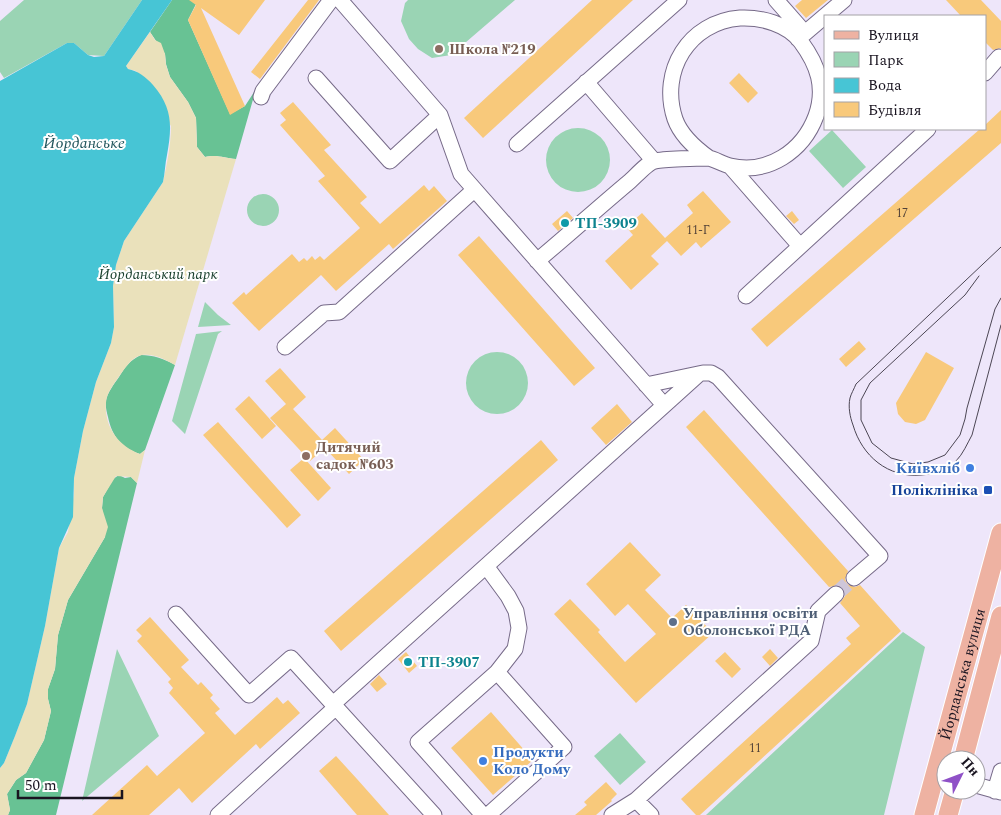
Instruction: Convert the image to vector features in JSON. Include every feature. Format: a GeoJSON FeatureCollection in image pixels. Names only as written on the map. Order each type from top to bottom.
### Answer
{"type":"FeatureCollection","features":[{"type":"Feature","properties":{"kind":"main road","name":"Йорданська вулиця"},"geometry":{"type":"LineString","coordinates":[[924,815],[1001,533]]}},
{"type":"Feature","properties":{"kind":"main road","name":"Йорданська вулиця"},"geometry":{"type":"LineString","coordinates":[[966,750],[1001,616]]}},
{"type":"Feature","properties":{"kind":"main road"},"geometry":{"type":"LineString","coordinates":[[948,815],[952,800]]}},
{"type":"Feature","properties":{"kind":"lane"},"geometry":{"type":"LineString","coordinates":[[261,96],[332,0]]}},
{"type":"Feature","properties":{"kind":"lane"},"geometry":{"type":"LineString","coordinates":[[340,0],[436,119],[450,142],[461,174],[664,405]]}},
{"type":"Feature","properties":{"kind":"lane"},"geometry":{"type":"LineString","coordinates":[[517,144],[679,0]]}},
{"type":"Feature","properties":{"kind":"lane"},"geometry":{"type":"LineString","coordinates":[[776,0],[802,36],[813,59],[820,82],[820,107],[811,130],[796,149],[775,162],[753,168],[730,166],[709,158],[689,142],[675,120],[670,95],[673,70],[685,47],[704,29],[727,19],[753,17],[778,24],[802,36]]}},
{"type":"Feature","properties":{"kind":"lane"},"geometry":{"type":"LineString","coordinates":[[826,15],[844,0]]}},
{"type":"Feature","properties":{"kind":"lane"},"geometry":{"type":"LineString","coordinates":[[802,36],[824,17]]}},
{"type":"Feature","properties":{"kind":"lane"},"geometry":{"type":"LineString","coordinates":[[986,72],[998,57]]}},
{"type":"Feature","properties":{"kind":"lane"},"geometry":{"type":"LineString","coordinates":[[316,78],[390,161],[436,119]]}},
{"type":"Feature","properties":{"kind":"lane"},"geometry":{"type":"LineString","coordinates":[[586,82],[654,161]]}},
{"type":"Feature","properties":{"kind":"lane"},"geometry":{"type":"LineString","coordinates":[[746,296],[927,130]]}},
{"type":"Feature","properties":{"kind":"lane"},"geometry":{"type":"LineString","coordinates":[[537,261],[654,161],[709,158]]}},
{"type":"Feature","properties":{"kind":"lane"},"geometry":{"type":"LineString","coordinates":[[730,166],[800,246]]}},
{"type":"Feature","properties":{"kind":"lane"},"geometry":{"type":"LineString","coordinates":[[285,347],[324,313],[339,312],[474,190]]}},
{"type":"Feature","properties":{"kind":"lane"},"geometry":{"type":"LineString","coordinates":[[646,385],[699,374],[711,373],[718,377],[880,556],[854,578]]}},
{"type":"Feature","properties":{"kind":"lane"},"geometry":{"type":"LineString","coordinates":[[218,815],[486,566],[699,374]]}},
{"type":"Feature","properties":{"kind":"lane"},"geometry":{"type":"LineString","coordinates":[[483,815],[418,742],[497,672],[516,649],[519,628],[516,611],[508,596],[486,566]]}},
{"type":"Feature","properties":{"kind":"lane"},"geometry":{"type":"LineString","coordinates":[[612,815],[636,800],[811,640],[818,611],[836,594]]}},
{"type":"Feature","properties":{"kind":"lane"},"geometry":{"type":"LineString","coordinates":[[176,614],[249,695],[291,658],[434,815]]}},
{"type":"Feature","properties":{"kind":"lane"},"geometry":{"type":"LineString","coordinates":[[488,815],[564,747],[497,672]]}},
{"type":"Feature","properties":{"kind":"lane"},"geometry":{"type":"LineString","coordinates":[[986,788],[998,792],[1001,771]]}},
{"type":"Feature","properties":{"kind":"lane"},"geometry":{"type":"LineString","coordinates":[[636,800],[651,815]]}},
{"type":"Feature","properties":{"kind":"green space"},"geometry":{"type":"Polygon","coordinates":[[[24,0],[142,0],[104,56],[88,55],[74,43],[67,43],[4,78],[0,72],[0,21],[24,0]]]}},
{"type":"Feature","properties":{"kind":"green space"},"geometry":{"type":"Polygon","coordinates":[[[172,0],[198,0],[188,20],[230,114],[245,106],[256,89],[236,159],[217,156],[205,157],[197,147],[196,118],[188,102],[170,77],[165,54],[150,32],[172,0]]]}},
{"type":"Feature","properties":{"kind":"green space"},"geometry":{"type":"Polygon","coordinates":[[[408,0],[515,0],[451,55],[432,58],[418,49],[409,39],[401,21],[405,3],[408,0]]]}},
{"type":"Feature","properties":{"kind":"green space"},"geometry":{"type":"Polygon","coordinates":[[[572,128],[584,128],[601,137],[608,148],[610,160],[608,172],[601,183],[584,192],[572,192],[560,187],[551,178],[546,166],[546,154],[551,142],[560,133],[572,128]]]}},
{"type":"Feature","properties":{"kind":"green space"},"geometry":{"type":"Polygon","coordinates":[[[832,130],[866,167],[843,188],[809,151],[832,130]]]}},
{"type":"Feature","properties":{"kind":"green space"},"geometry":{"type":"Polygon","coordinates":[[[263,194],[269,195],[274,199],[278,204],[278,216],[274,221],[269,225],[263,226],[257,225],[252,221],[248,216],[247,210],[248,204],[252,199],[257,195],[263,194]]]}},
{"type":"Feature","properties":{"kind":"green space"},"geometry":{"type":"Polygon","coordinates":[[[205,302],[218,315],[231,325],[198,327],[205,302]]]}},
{"type":"Feature","properties":{"kind":"green space"},"geometry":{"type":"Polygon","coordinates":[[[222,331],[218,334],[185,434],[172,421],[196,334],[222,331]]]}},
{"type":"Feature","properties":{"kind":"green space"},"geometry":{"type":"Polygon","coordinates":[[[497,352],[514,357],[519,361],[523,366],[528,383],[523,400],[519,405],[514,409],[497,414],[480,409],[475,405],[471,400],[466,383],[471,366],[475,361],[480,357],[497,352]]]}},
{"type":"Feature","properties":{"kind":"green space"},"geometry":{"type":"Polygon","coordinates":[[[141,355],[159,358],[175,365],[145,450],[140,454],[123,445],[118,440],[110,424],[106,403],[109,392],[123,370],[141,355]]]}},
{"type":"Feature","properties":{"kind":"green space"},"geometry":{"type":"Polygon","coordinates":[[[119,475],[125,478],[131,477],[137,483],[56,815],[8,815],[10,810],[7,794],[16,780],[26,773],[44,740],[51,711],[48,689],[55,669],[58,635],[68,600],[105,537],[102,508],[103,497],[113,479],[119,475]]]}},
{"type":"Feature","properties":{"kind":"green space"},"geometry":{"type":"Polygon","coordinates":[[[903,632],[925,647],[884,815],[706,815],[903,632]]]}},
{"type":"Feature","properties":{"kind":"green space"},"geometry":{"type":"Polygon","coordinates":[[[117,649],[159,736],[82,801],[117,649]]]}},
{"type":"Feature","properties":{"kind":"green space"},"geometry":{"type":"Polygon","coordinates":[[[620,733],[646,762],[620,785],[594,756],[620,733]]]}},
{"type":"Feature","properties":{"kind":"sand"},"geometry":{"type":"Polygon","coordinates":[[[150,32],[155,40],[161,43],[170,77],[188,102],[196,118],[197,147],[205,157],[217,156],[236,159],[175,365],[155,356],[138,356],[127,366],[107,396],[107,420],[114,434],[125,446],[132,450],[140,454],[145,450],[137,483],[131,477],[116,476],[103,497],[102,508],[108,527],[105,537],[68,600],[58,635],[55,669],[48,689],[51,711],[44,740],[26,773],[16,780],[7,794],[10,810],[8,815],[0,815],[0,768],[4,763],[27,704],[45,626],[59,548],[68,532],[74,494],[74,478],[83,431],[96,382],[111,343],[114,327],[113,286],[116,265],[124,241],[163,182],[166,168],[171,126],[136,71],[128,69],[126,66],[150,32]]]}},
{"type":"Feature","properties":{"kind":"water","name":"Йорданське"},"geometry":{"type":"Polygon","coordinates":[[[142,0],[172,0],[126,66],[150,82],[160,93],[168,110],[170,135],[164,179],[124,241],[116,265],[113,286],[114,327],[111,343],[96,382],[83,431],[74,478],[73,517],[59,548],[45,626],[27,704],[4,763],[0,768],[0,81],[67,43],[74,43],[88,55],[94,57],[104,56],[142,0]]]}},
{"type":"Feature","properties":{"kind":"building"},"geometry":{"type":"Polygon","coordinates":[[[189,0],[265,0],[239,35],[201,8],[245,106],[230,115],[188,20],[196,5],[189,0]]]}},
{"type":"Feature","properties":{"kind":"building"},"geometry":{"type":"Polygon","coordinates":[[[308,0],[319,0],[260,79],[251,72],[308,0]]]}},
{"type":"Feature","properties":{"kind":"building"},"geometry":{"type":"Polygon","coordinates":[[[592,0],[633,0],[483,138],[464,118],[592,0]]]}},
{"type":"Feature","properties":{"kind":"building"},"geometry":{"type":"Polygon","coordinates":[[[802,0],[828,0],[806,18],[795,6],[802,0]]]}},
{"type":"Feature","properties":{"kind":"building"},"geometry":{"type":"Polygon","coordinates":[[[946,0],[981,0],[1001,21],[1001,48],[993,50],[986,43],[986,15],[960,15],[946,0]]]}},
{"type":"Feature","properties":{"kind":"building"},"geometry":{"type":"Polygon","coordinates":[[[739,73],[758,93],[748,103],[729,83],[739,73]]]}},
{"type":"Feature","properties":{"kind":"building"},"geometry":{"type":"Polygon","coordinates":[[[293,102],[331,145],[324,150],[367,197],[360,203],[380,224],[424,185],[429,191],[434,186],[447,201],[393,249],[389,244],[336,291],[321,275],[259,331],[232,303],[244,292],[246,295],[292,254],[299,262],[304,258],[307,261],[312,256],[315,260],[320,256],[324,260],[360,228],[318,181],[325,176],[280,125],[286,120],[280,113],[293,102]]]}},
{"type":"Feature","properties":{"kind":"building"},"geometry":{"type":"Polygon","coordinates":[[[1001,110],[1001,143],[767,347],[751,329],[979,130],[986,130],[986,124],[1001,110]]]}},
{"type":"Feature","properties":{"kind":"building"},"geometry":{"type":"Polygon","coordinates":[[[703,191],[731,222],[701,248],[696,242],[681,256],[667,241],[651,256],[659,264],[631,290],[605,261],[633,235],[626,227],[642,213],[665,238],[693,213],[687,205],[703,191]]]}},
{"type":"Feature","properties":{"kind":"building"},"geometry":{"type":"Polygon","coordinates":[[[567,211],[573,218],[558,231],[552,224],[567,211]]]}},
{"type":"Feature","properties":{"kind":"building"},"geometry":{"type":"Polygon","coordinates":[[[792,211],[799,220],[794,224],[786,216],[792,211]]]}},
{"type":"Feature","properties":{"kind":"building"},"geometry":{"type":"Polygon","coordinates":[[[479,236],[595,368],[574,386],[458,255],[479,236]]]}},
{"type":"Feature","properties":{"kind":"building"},"geometry":{"type":"Polygon","coordinates":[[[859,341],[866,349],[846,367],[839,359],[859,341]]]}},
{"type":"Feature","properties":{"kind":"building"},"geometry":{"type":"Polygon","coordinates":[[[926,352],[954,368],[925,420],[916,424],[905,422],[898,414],[896,403],[926,352]]]}},
{"type":"Feature","properties":{"kind":"building"},"geometry":{"type":"Polygon","coordinates":[[[280,368],[306,397],[293,409],[322,440],[335,428],[364,460],[349,474],[325,448],[310,461],[270,418],[286,404],[265,381],[280,368]]]}},
{"type":"Feature","properties":{"kind":"building"},"geometry":{"type":"Polygon","coordinates":[[[249,396],[276,426],[262,439],[235,409],[249,396]]]}},
{"type":"Feature","properties":{"kind":"building"},"geometry":{"type":"Polygon","coordinates":[[[617,404],[632,422],[606,445],[591,428],[617,404]]]}},
{"type":"Feature","properties":{"kind":"building"},"geometry":{"type":"Polygon","coordinates":[[[704,410],[848,571],[845,579],[847,584],[855,587],[860,585],[901,631],[700,815],[696,815],[681,799],[851,644],[846,638],[860,626],[840,603],[845,596],[843,588],[838,585],[829,587],[686,427],[704,410]]]}},
{"type":"Feature","properties":{"kind":"building"},"geometry":{"type":"Polygon","coordinates":[[[218,422],[301,515],[287,528],[203,435],[218,422]]]}},
{"type":"Feature","properties":{"kind":"building"},"geometry":{"type":"Polygon","coordinates":[[[541,440],[558,460],[341,651],[324,631],[541,440]]]}},
{"type":"Feature","properties":{"kind":"building"},"geometry":{"type":"Polygon","coordinates":[[[304,458],[331,488],[318,501],[290,470],[304,458]]]}},
{"type":"Feature","properties":{"kind":"building","name":"Управління освіти Оболонської РДА"},"geometry":{"type":"Polygon","coordinates":[[[630,542],[661,575],[645,590],[672,618],[686,605],[713,633],[636,703],[554,614],[570,599],[600,630],[598,632],[625,662],[656,634],[628,604],[615,616],[586,584],[630,542]]]}},
{"type":"Feature","properties":{"kind":"building"},"geometry":{"type":"Polygon","coordinates":[[[150,617],[189,660],[181,667],[198,685],[201,682],[213,695],[210,698],[220,709],[215,713],[235,735],[277,697],[283,704],[288,700],[300,713],[260,749],[256,744],[192,803],[179,788],[149,815],[92,815],[147,765],[157,776],[205,733],[169,693],[173,688],[168,682],[171,679],[137,641],[142,636],[136,630],[150,617]]]}},
{"type":"Feature","properties":{"kind":"building"},"geometry":{"type":"Polygon","coordinates":[[[770,649],[778,658],[770,666],[762,657],[770,649]]]}},
{"type":"Feature","properties":{"kind":"building","name":"ТП-3907"},"geometry":{"type":"Polygon","coordinates":[[[406,652],[417,666],[409,673],[398,659],[406,652]]]}},
{"type":"Feature","properties":{"kind":"building"},"geometry":{"type":"Polygon","coordinates":[[[725,652],[741,669],[732,678],[715,661],[725,652]]]}},
{"type":"Feature","properties":{"kind":"building"},"geometry":{"type":"Polygon","coordinates":[[[379,675],[387,684],[377,692],[370,684],[379,675]]]}},
{"type":"Feature","properties":{"kind":"building"},"geometry":{"type":"Polygon","coordinates":[[[491,712],[533,760],[493,795],[451,748],[491,712]]]}},
{"type":"Feature","properties":{"kind":"building"},"geometry":{"type":"Polygon","coordinates":[[[336,756],[389,815],[357,815],[319,771],[336,756]]]}},
{"type":"Feature","properties":{"kind":"building"},"geometry":{"type":"Polygon","coordinates":[[[606,782],[617,794],[612,801],[596,815],[575,815],[587,805],[584,802],[606,782]]]}},
{"type":"Feature","properties":{"kind":"tunnel"},"geometry":{"type":"LineString","coordinates":[[836,594],[854,578]]}},
{"type":"Feature","properties":{"kind":"tram line"},"geometry":{"type":"LineString","coordinates":[[1001,247],[856,384],[850,398],[850,415],[857,436],[878,463],[898,473],[921,475],[944,470],[956,461],[972,435],[1001,325]]}},
{"type":"Feature","properties":{"kind":"tram line"},"geometry":{"type":"LineString","coordinates":[[979,276],[965,295],[870,383],[861,400],[861,420],[872,443],[891,458],[913,464],[928,462],[945,455],[960,435],[995,309],[1001,298]]}},
{"type":"Feature","properties":{"kind":"place","name":"Школа №219"},"geometry":{"type":"Point","coordinates":[439,49]}},
{"type":"Feature","properties":{"kind":"place","name":"ТП-3909"},"geometry":{"type":"Point","coordinates":[565,223]}},
{"type":"Feature","properties":{"kind":"place","name":"Дитячий садок №603"},"geometry":{"type":"Point","coordinates":[306,456]}},
{"type":"Feature","properties":{"kind":"place","name":"Київхліб"},"geometry":{"type":"Point","coordinates":[970,468]}},
{"type":"Feature","properties":{"kind":"place","name":"Поліклініка"},"geometry":{"type":"Point","coordinates":[988,490]}},
{"type":"Feature","properties":{"kind":"place","name":"Управління освіти Оболонської РДА"},"geometry":{"type":"Point","coordinates":[673,622]}},
{"type":"Feature","properties":{"kind":"place","name":"ТП-3907"},"geometry":{"type":"Point","coordinates":[408,662]}},
{"type":"Feature","properties":{"kind":"place","name":"Продукти Коло Дому"},"geometry":{"type":"Point","coordinates":[483,761]}},
{"type":"Feature","properties":{"kind":"park label","name":"Йорданський парк"},"geometry":{"type":"Point","coordinates":[158,274]}}]}
